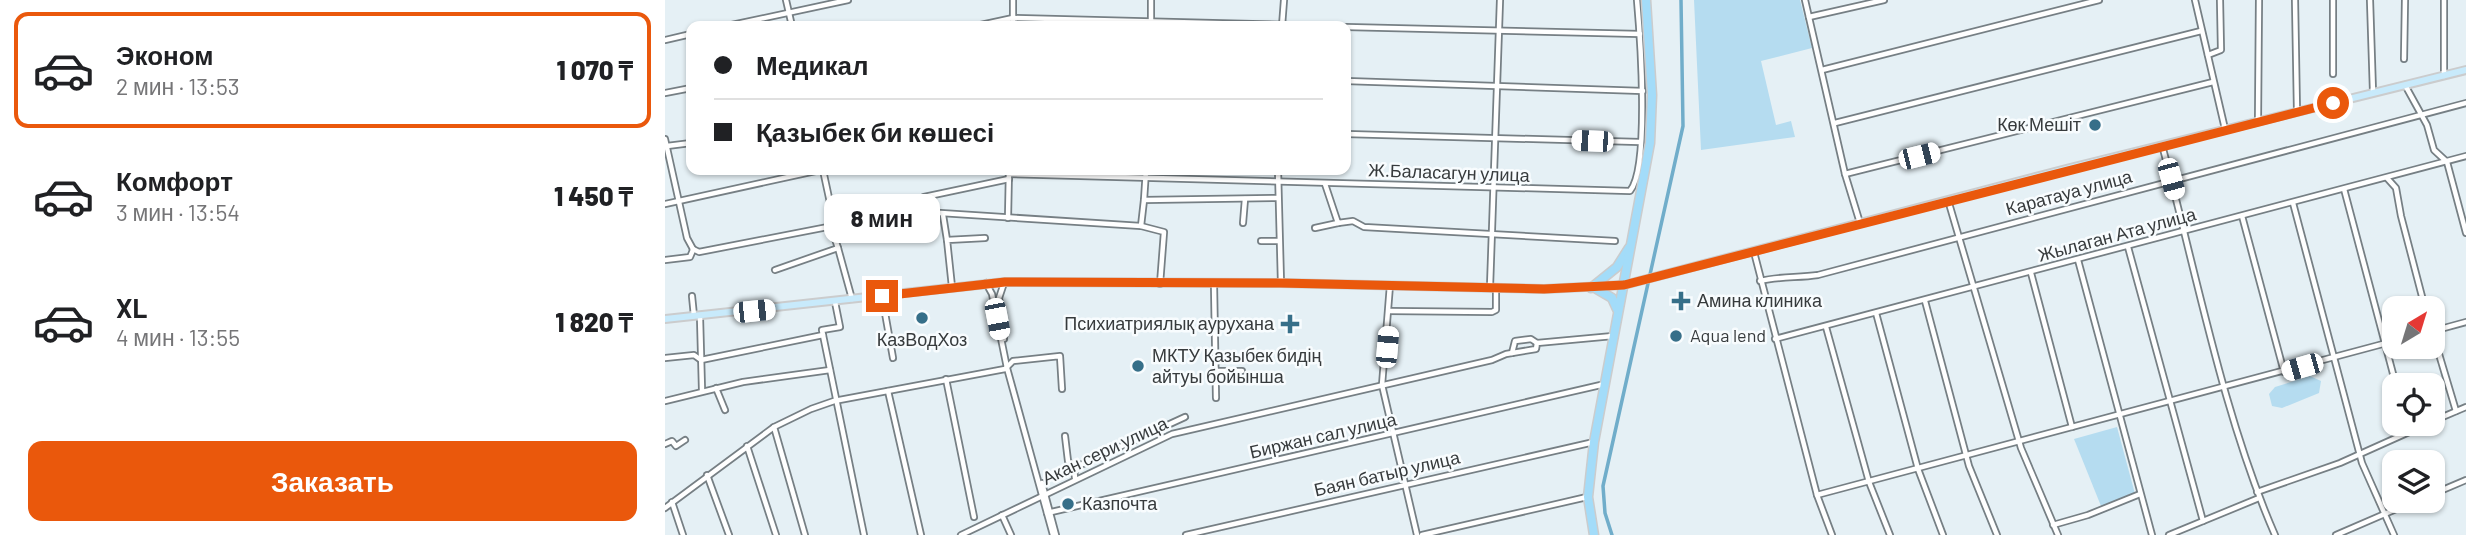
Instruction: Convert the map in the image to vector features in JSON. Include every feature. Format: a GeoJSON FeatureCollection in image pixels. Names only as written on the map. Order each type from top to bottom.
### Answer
{"type":"FeatureCollection","features":[{"type":"Feature","properties":{"kind":"highway"},"geometry":{"type":"LineString","coordinates":[[1597,535],[1588,497],[1594,442],[1617,311],[1626,284],[1652,116],[1649,0]]}},
{"type":"Feature","properties":{"kind":"highway"},"geometry":{"type":"LineString","coordinates":[[1597,535],[1592,497],[1594,475],[1626,284],[1654,143],[1656,95],[1649,0]]}},
{"type":"Feature","properties":{"kind":"highway"},"geometry":{"type":"LineString","coordinates":[[1617,311],[1612,298],[1593,288],[1617,267],[1631,246]]}},
{"type":"Feature","properties":{"kind":"main road"},"geometry":{"type":"LineString","coordinates":[[665,318],[697,317],[1005,282],[1593,288],[1626,284],[2258,120],[2466,70]]}},
{"type":"Feature","properties":{"kind":"street"},"geometry":{"type":"LineString","coordinates":[[786,0],[791,21]]}},
{"type":"Feature","properties":{"kind":"street"},"geometry":{"type":"LineString","coordinates":[[751,21],[848,0]]}},
{"type":"Feature","properties":{"kind":"street"},"geometry":{"type":"LineString","coordinates":[[1013,0],[1013,18]]}},
{"type":"Feature","properties":{"kind":"street"},"geometry":{"type":"LineString","coordinates":[[1150,0],[1151,21]]}},
{"type":"Feature","properties":{"kind":"street"},"geometry":{"type":"LineString","coordinates":[[1282,21],[1284,0]]}},
{"type":"Feature","properties":{"kind":"street"},"geometry":{"type":"LineString","coordinates":[[1389,311],[1496,310],[1493,287],[1493,233],[1500,0]]}},
{"type":"Feature","properties":{"kind":"street"},"geometry":{"type":"LineString","coordinates":[[1351,134],[1640,142],[1643,91],[1637,0]]}},
{"type":"Feature","properties":{"kind":"street"},"geometry":{"type":"LineString","coordinates":[[1805,0],[1845,174],[1860,223]]}},
{"type":"Feature","properties":{"kind":"street"},"geometry":{"type":"LineString","coordinates":[[1809,17],[1884,0]]}},
{"type":"Feature","properties":{"kind":"street"},"geometry":{"type":"LineString","coordinates":[[1822,70],[2099,0]]}},
{"type":"Feature","properties":{"kind":"street"},"geometry":{"type":"LineString","coordinates":[[2195,0],[2225,129]]}},
{"type":"Feature","properties":{"kind":"street"},"geometry":{"type":"LineString","coordinates":[[2207,55],[2221,50],[2220,0]]}},
{"type":"Feature","properties":{"kind":"street"},"geometry":{"type":"LineString","coordinates":[[2258,120],[2259,0]]}},
{"type":"Feature","properties":{"kind":"street"},"geometry":{"type":"LineString","coordinates":[[2295,0],[2297,111]]}},
{"type":"Feature","properties":{"kind":"street"},"geometry":{"type":"LineString","coordinates":[[2333,0],[2333,74]]}},
{"type":"Feature","properties":{"kind":"street"},"geometry":{"type":"LineString","coordinates":[[2370,0],[2372,92]]}},
{"type":"Feature","properties":{"kind":"street"},"geometry":{"type":"LineString","coordinates":[[2404,59],[2405,0]]}},
{"type":"Feature","properties":{"kind":"street"},"geometry":{"type":"LineString","coordinates":[[2444,0],[2444,76]]}},
{"type":"Feature","properties":{"kind":"street"},"geometry":{"type":"LineString","coordinates":[[1000,21],[1013,18],[1082,21]]}},
{"type":"Feature","properties":{"kind":"street"},"geometry":{"type":"LineString","coordinates":[[1351,27],[1640,34]]}},
{"type":"Feature","properties":{"kind":"street"},"geometry":{"type":"LineString","coordinates":[[1835,123],[2201,31]]}},
{"type":"Feature","properties":{"kind":"street"},"geometry":{"type":"LineString","coordinates":[[665,40],[686,35]]}},
{"type":"Feature","properties":{"kind":"street"},"geometry":{"type":"LineString","coordinates":[[1351,80],[1643,91]]}},
{"type":"Feature","properties":{"kind":"street"},"geometry":{"type":"LineString","coordinates":[[1845,174],[2213,82]]}},
{"type":"Feature","properties":{"kind":"street"},"geometry":{"type":"LineString","coordinates":[[2405,85],[2422,115],[2434,150],[2447,162],[2466,233]]}},
{"type":"Feature","properties":{"kind":"street"},"geometry":{"type":"LineString","coordinates":[[665,93],[686,89]]}},
{"type":"Feature","properties":{"kind":"street","name":"Каратауа улица"},"geometry":{"type":"LineString","coordinates":[[1760,281],[1781,276],[1796,279],[1818,275],[2171,179],[2187,178],[2466,103]]}},
{"type":"Feature","properties":{"kind":"street"},"geometry":{"type":"LineString","coordinates":[[665,139],[678,201],[693,249],[690,257],[665,260]]}},
{"type":"Feature","properties":{"kind":"street","name":"Ж.Баласагун улица"},"geometry":{"type":"LineString","coordinates":[[1043,175],[1630,191],[1633,187],[1640,142]]}},
{"type":"Feature","properties":{"kind":"street"},"geometry":{"type":"LineString","coordinates":[[667,146],[686,144]]}},
{"type":"Feature","properties":{"kind":"street"},"geometry":{"type":"LineString","coordinates":[[2162,145],[2226,386],[2258,495],[2275,535]]}},
{"type":"Feature","properties":{"kind":"street","name":"Жылаган Ата улица"},"geometry":{"type":"LineString","coordinates":[[1775,339],[2466,156]]}},
{"type":"Feature","properties":{"kind":"street"},"geometry":{"type":"LineString","coordinates":[[665,204],[799,175]]}},
{"type":"Feature","properties":{"kind":"street"},"geometry":{"type":"LineString","coordinates":[[823,175],[852,299]]}},
{"type":"Feature","properties":{"kind":"street","name":"Ж.Баласагун улица"},"geometry":{"type":"LineString","coordinates":[[926,212],[924,197],[1005,175]]}},
{"type":"Feature","properties":{"kind":"street"},"geometry":{"type":"LineString","coordinates":[[1008,218],[1009,175]]}},
{"type":"Feature","properties":{"kind":"street"},"geometry":{"type":"LineString","coordinates":[[1278,175],[1280,283]]}},
{"type":"Feature","properties":{"kind":"street"},"geometry":{"type":"LineString","coordinates":[[1141,226],[1146,178]]}},
{"type":"Feature","properties":{"kind":"street"},"geometry":{"type":"LineString","coordinates":[[2386,178],[2396,188],[2422,296]]}},
{"type":"Feature","properties":{"kind":"street"},"geometry":{"type":"LineString","coordinates":[[1325,184],[1338,223]]}},
{"type":"Feature","properties":{"kind":"street"},"geometry":{"type":"LineString","coordinates":[[2344,189],[2382,332]]}},
{"type":"Feature","properties":{"kind":"street"},"geometry":{"type":"LineString","coordinates":[[1144,200],[1278,198]]}},
{"type":"Feature","properties":{"kind":"street"},"geometry":{"type":"LineString","coordinates":[[1243,223],[1245,199]]}},
{"type":"Feature","properties":{"kind":"street"},"geometry":{"type":"LineString","coordinates":[[1948,200],[2020,441],[2058,535]]}},
{"type":"Feature","properties":{"kind":"street"},"geometry":{"type":"LineString","coordinates":[[2293,203],[2359,454],[2394,535]]}},
{"type":"Feature","properties":{"kind":"street"},"geometry":{"type":"LineString","coordinates":[[693,249],[699,252],[712,250],[910,211],[1141,226],[1164,232],[1160,284]]}},
{"type":"Feature","properties":{"kind":"street"},"geometry":{"type":"LineString","coordinates":[[943,215],[952,287]]}},
{"type":"Feature","properties":{"kind":"street"},"geometry":{"type":"LineString","coordinates":[[2242,216],[2284,372]]}},
{"type":"Feature","properties":{"kind":"street"},"geometry":{"type":"LineString","coordinates":[[1315,228],[1353,221],[1364,227],[1615,241]]}},
{"type":"Feature","properties":{"kind":"street"},"geometry":{"type":"LineString","coordinates":[[947,240],[985,238]]}},
{"type":"Feature","properties":{"kind":"street"},"geometry":{"type":"LineString","coordinates":[[1261,241],[1279,241]]}},
{"type":"Feature","properties":{"kind":"street"},"geometry":{"type":"LineString","coordinates":[[2128,247],[2203,521]]}},
{"type":"Feature","properties":{"kind":"street"},"geometry":{"type":"LineString","coordinates":[[775,270],[838,248]]}},
{"type":"Feature","properties":{"kind":"street"},"geometry":{"type":"LineString","coordinates":[[1754,252],[1817,495],[1832,535]]}},
{"type":"Feature","properties":{"kind":"street"},"geometry":{"type":"LineString","coordinates":[[2078,260],[2152,535]]}},
{"type":"Feature","properties":{"kind":"street"},"geometry":{"type":"LineString","coordinates":[[2031,273],[2072,427]]}},
{"type":"Feature","properties":{"kind":"street"},"geometry":{"type":"LineString","coordinates":[[1005,282],[999,298],[1009,367]]}},
{"type":"Feature","properties":{"kind":"street"},"geometry":{"type":"LineString","coordinates":[[986,283],[992,294],[1055,535]]}},
{"type":"Feature","properties":{"kind":"street"},"geometry":{"type":"LineString","coordinates":[[1214,284],[1216,398]]}},
{"type":"Feature","properties":{"kind":"street"},"geometry":{"type":"LineString","coordinates":[[1390,285],[1382,385],[1420,535],[1588,497]]}},
{"type":"Feature","properties":{"kind":"street"},"geometry":{"type":"LineString","coordinates":[[692,296],[697,317],[702,390]]}},
{"type":"Feature","properties":{"kind":"street"},"geometry":{"type":"LineString","coordinates":[[882,296],[893,358]]}},
{"type":"Feature","properties":{"kind":"street"},"geometry":{"type":"LineString","coordinates":[[1925,301],[1965,455],[1997,535]]}},
{"type":"Feature","properties":{"kind":"street"},"geometry":{"type":"LineString","coordinates":[[835,302],[840,327],[822,330],[834,401],[864,535]]}},
{"type":"Feature","properties":{"kind":"street"},"geometry":{"type":"LineString","coordinates":[[1876,313],[1918,469],[1943,535]]}},
{"type":"Feature","properties":{"kind":"street"},"geometry":{"type":"LineString","coordinates":[[2445,328],[2466,322]]}},
{"type":"Feature","properties":{"kind":"street"},"geometry":{"type":"LineString","coordinates":[[1826,327],[1869,482],[1890,535]]}},
{"type":"Feature","properties":{"kind":"street"},"geometry":{"type":"LineString","coordinates":[[665,358],[694,355],[701,360],[823,335]]}},
{"type":"Feature","properties":{"kind":"street","name":"Акан сери улица"},"geometry":{"type":"LineString","coordinates":[[1512,353],[1515,341],[1531,339],[1537,343],[1613,336]]}},
{"type":"Feature","properties":{"kind":"street","name":"Акан сери улица"},"geometry":{"type":"LineString","coordinates":[[961,535],[1172,433],[1537,349],[1537,343]]}},
{"type":"Feature","properties":{"kind":"street"},"geometry":{"type":"LineString","coordinates":[[1817,495],[2382,344]]}},
{"type":"Feature","properties":{"kind":"street"},"geometry":{"type":"LineString","coordinates":[[665,508],[774,427],[834,401],[1009,367],[1013,361],[1060,356],[1062,389]]}},
{"type":"Feature","properties":{"kind":"street"},"geometry":{"type":"LineString","coordinates":[[2441,359],[2456,411]]}},
{"type":"Feature","properties":{"kind":"street"},"geometry":{"type":"LineString","coordinates":[[665,401],[702,390],[830,370]]}},
{"type":"Feature","properties":{"kind":"street"},"geometry":{"type":"LineString","coordinates":[[1214,371],[1242,371]]}},
{"type":"Feature","properties":{"kind":"street"},"geometry":{"type":"LineString","coordinates":[[946,379],[974,517]]}},
{"type":"Feature","properties":{"kind":"street","name":"Биржан сал улица"},"geometry":{"type":"LineString","coordinates":[[1049,513],[1605,384]]}},
{"type":"Feature","properties":{"kind":"street"},"geometry":{"type":"LineString","coordinates":[[716,388],[725,410]]}},
{"type":"Feature","properties":{"kind":"street"},"geometry":{"type":"LineString","coordinates":[[888,391],[921,535]]}},
{"type":"Feature","properties":{"kind":"street"},"geometry":{"type":"LineString","coordinates":[[2445,416],[2466,407]]}},
{"type":"Feature","properties":{"kind":"street"},"geometry":{"type":"LineString","coordinates":[[1074,468],[1185,417]]}},
{"type":"Feature","properties":{"kind":"street"},"geometry":{"type":"LineString","coordinates":[[774,427],[805,535]]}},
{"type":"Feature","properties":{"kind":"street"},"geometry":{"type":"LineString","coordinates":[[1065,436],[1068,461],[1074,468],[1075,478]]}},
{"type":"Feature","properties":{"kind":"street"},"geometry":{"type":"LineString","coordinates":[[2169,535],[2400,436]]}},
{"type":"Feature","properties":{"kind":"street"},"geometry":{"type":"LineString","coordinates":[[665,444],[672,441],[676,446],[685,440]]}},
{"type":"Feature","properties":{"kind":"street","name":"Баян батыр улица"},"geometry":{"type":"LineString","coordinates":[[1186,535],[1594,442]]}},
{"type":"Feature","properties":{"kind":"street"},"geometry":{"type":"LineString","coordinates":[[747,446],[776,535]]}},
{"type":"Feature","properties":{"kind":"street"},"geometry":{"type":"LineString","coordinates":[[707,475],[729,535]]}},
{"type":"Feature","properties":{"kind":"street"},"geometry":{"type":"LineString","coordinates":[[2445,489],[2466,480]]}},
{"type":"Feature","properties":{"kind":"street"},"geometry":{"type":"LineString","coordinates":[[2053,525],[2088,515],[2140,494]]}},
{"type":"Feature","properties":{"kind":"street"},"geometry":{"type":"LineString","coordinates":[[672,502],[683,535]]}},
{"type":"Feature","properties":{"kind":"street"},"geometry":{"type":"LineString","coordinates":[[2336,535],[2385,514]]}},
{"type":"Feature","properties":{"kind":"street"},"geometry":{"type":"LineString","coordinates":[[1002,515],[1011,535]]}},
{"type":"Feature","properties":{"kind":"shaded area"},"geometry":{"type":"Polygon","coordinates":[[[1694,0],[1800,0],[1812,48],[1761,61],[1776,125],[1791,121],[1795,137],[1701,150],[1694,0]]]}},
{"type":"Feature","properties":{"kind":"shaded area"},"geometry":{"type":"Polygon","coordinates":[[[2310,376],[2321,381],[2319,393],[2282,408],[2272,406],[2269,394],[2275,387],[2310,376]]]}},
{"type":"Feature","properties":{"kind":"shaded area"},"geometry":{"type":"Polygon","coordinates":[[[2117,427],[2135,494],[2101,506],[2074,439],[2117,427]]]}},
{"type":"Feature","properties":{"kind":"waterway"},"geometry":{"type":"LineString","coordinates":[[1612,535],[1605,513],[1603,486],[1683,126],[1681,0]]}},
{"type":"Feature","properties":{"kind":"place","name":"Көк Мешіт"},"geometry":{"type":"Point","coordinates":[2095,125]}},
{"type":"Feature","properties":{"kind":"place","name":"Амина клиника"},"geometry":{"type":"Point","coordinates":[1681,301]}},
{"type":"Feature","properties":{"kind":"place","name":"КазВодХоз"},"geometry":{"type":"Point","coordinates":[922,318]}},
{"type":"Feature","properties":{"kind":"place","name":"Психиатриялық аурухана"},"geometry":{"type":"Point","coordinates":[1290,324]}},
{"type":"Feature","properties":{"kind":"place","name":"Aqua lend"},"geometry":{"type":"Point","coordinates":[1676,336]}},
{"type":"Feature","properties":{"kind":"place","name":"МКТУ Қазыбек бидің айтуы бойынша"},"geometry":{"type":"Point","coordinates":[1138,366]}},
{"type":"Feature","properties":{"kind":"place","name":"Казпочта"},"geometry":{"type":"Point","coordinates":[1068,504]}},
{"type":"Feature","properties":{"kind":"route"},"geometry":{"type":"LineString","coordinates":[[882,296],[1005,282],[1280,283],[1544,289],[1624,285],[2093,162],[2333,103]]}}]}
